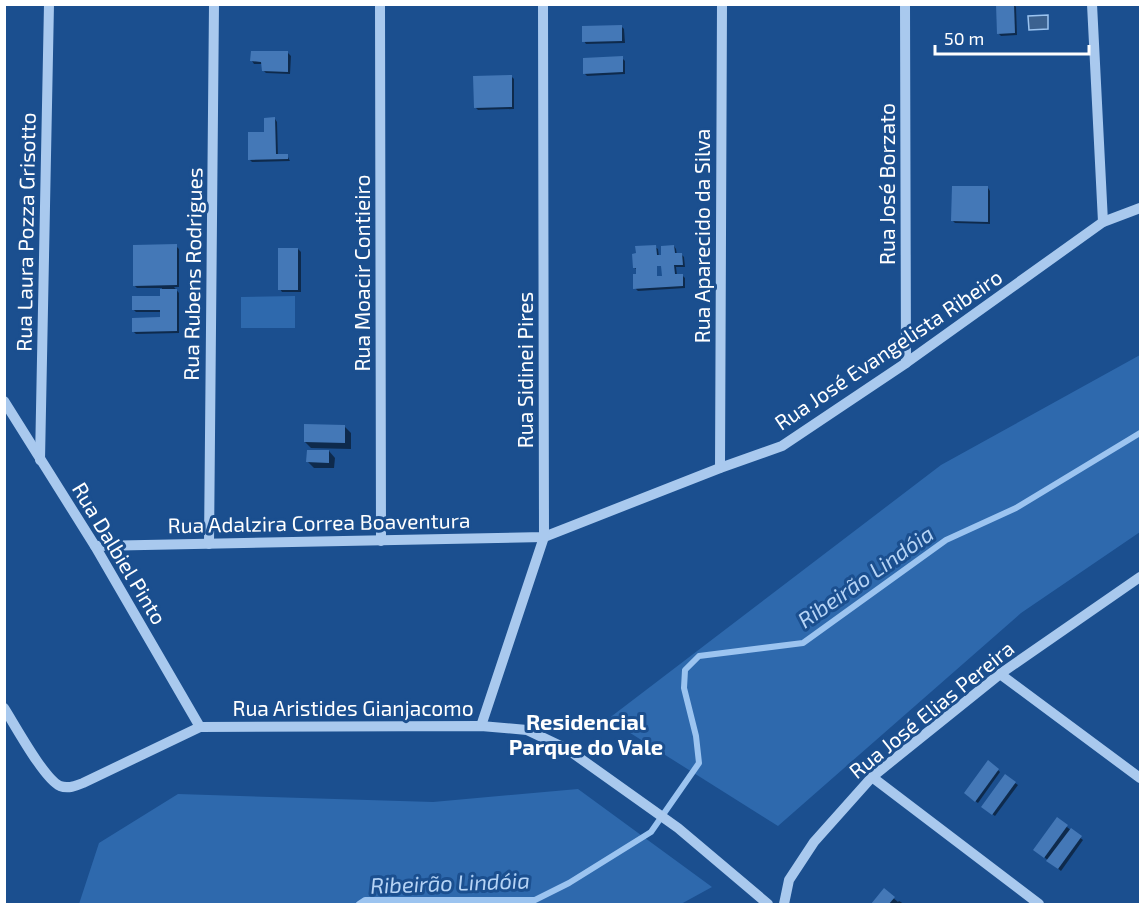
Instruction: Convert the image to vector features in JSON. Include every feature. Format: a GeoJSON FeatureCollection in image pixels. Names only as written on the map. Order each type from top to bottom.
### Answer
{"type":"FeatureCollection","features":[{"type":"Feature","properties":{"kind":"street","name":"Rua Laura Pozza Grisotto"},"geometry":{"type":"LineString","coordinates":[[40,460],[49,4]]}},
{"type":"Feature","properties":{"kind":"street","name":"Rua Rubens Rodrigues"},"geometry":{"type":"LineString","coordinates":[[208,544],[213,4]]}},
{"type":"Feature","properties":{"kind":"street","name":"Rua Moacir Contieiro"},"geometry":{"type":"LineString","coordinates":[[380,4],[381,541]]}},
{"type":"Feature","properties":{"kind":"street","name":"Rua Sidinei Pires"},"geometry":{"type":"LineString","coordinates":[[481,726],[544,537],[543,4]]}},
{"type":"Feature","properties":{"kind":"street","name":"Rua Aparecido da Silva"},"geometry":{"type":"LineString","coordinates":[[720,468],[722,4]]}},
{"type":"Feature","properties":{"kind":"street","name":"Rua José Borzato"},"geometry":{"type":"LineString","coordinates":[[905,4],[906,363]]}},
{"type":"Feature","properties":{"kind":"street"},"geometry":{"type":"LineString","coordinates":[[1092,4],[1103,222]]}},
{"type":"Feature","properties":{"kind":"street","name":"Rua José Evangelista Ribeiro"},"geometry":{"type":"LineString","coordinates":[[544,537],[782,446],[906,363],[1103,222],[1140,208]]}},
{"type":"Feature","properties":{"kind":"street","name":"Rua Dalbiel Pinto"},"geometry":{"type":"LineString","coordinates":[[4,401],[95,546],[200,727]]}},
{"type":"Feature","properties":{"kind":"street","name":"Rua Adalzira Correa Boaventura"},"geometry":{"type":"LineString","coordinates":[[95,546],[544,537]]}},
{"type":"Feature","properties":{"kind":"street","name":"Rua José Elias Pereira"},"geometry":{"type":"LineString","coordinates":[[784,904],[789,880],[813,842],[872,777],[1000,674],[1140,577]]}},
{"type":"Feature","properties":{"kind":"street"},"geometry":{"type":"LineString","coordinates":[[1000,674],[1140,778]]}},
{"type":"Feature","properties":{"kind":"street","name":"Rua Aristides Gianjacomo"},"geometry":{"type":"LineString","coordinates":[[4,708],[48,776],[62,787],[83,783],[200,727],[481,726],[527,730],[567,749],[638,799],[678,828],[768,904]]}},
{"type":"Feature","properties":{"kind":"street"},"geometry":{"type":"LineString","coordinates":[[872,777],[1039,904]]}},
{"type":"Feature","properties":{"kind":"shaded area"},"geometry":{"type":"Polygon","coordinates":[[[1048,15],[1048,29],[1029,30],[1028,16],[1048,15]]]}},
{"type":"Feature","properties":{"kind":"shaded area"},"geometry":{"type":"Polygon","coordinates":[[[295,296],[295,328],[241,328],[241,297],[295,296]]]}},
{"type":"Feature","properties":{"kind":"shaded area"},"geometry":{"type":"Polygon","coordinates":[[[1140,355],[1140,532],[1021,613],[778,826],[608,719],[941,465],[1140,355]]]}},
{"type":"Feature","properties":{"kind":"shaded area"},"geometry":{"type":"Polygon","coordinates":[[[578,789],[712,887],[681,904],[79,904],[99,843],[178,794],[433,802],[578,789]]]}},
{"type":"Feature","properties":{"kind":"building"},"geometry":{"type":"Polygon","coordinates":[[[996,4],[1014,4],[1015,33],[997,34],[996,4]]]}},
{"type":"Feature","properties":{"kind":"building"},"geometry":{"type":"Polygon","coordinates":[[[622,25],[622,41],[582,42],[582,26],[622,25]]]}},
{"type":"Feature","properties":{"kind":"building"},"geometry":{"type":"Polygon","coordinates":[[[251,51],[288,51],[288,72],[262,71],[261,62],[250,61],[251,51]]]}},
{"type":"Feature","properties":{"kind":"building"},"geometry":{"type":"Polygon","coordinates":[[[623,56],[623,72],[583,74],[583,58],[623,56]]]}},
{"type":"Feature","properties":{"kind":"building"},"geometry":{"type":"Polygon","coordinates":[[[512,75],[512,107],[474,108],[473,76],[512,75]]]}},
{"type":"Feature","properties":{"kind":"building"},"geometry":{"type":"Polygon","coordinates":[[[275,117],[276,154],[288,154],[288,159],[248,160],[248,132],[264,132],[264,118],[275,117]]]}},
{"type":"Feature","properties":{"kind":"building"},"geometry":{"type":"Polygon","coordinates":[[[952,186],[988,186],[988,222],[951,221],[952,186]]]}},
{"type":"Feature","properties":{"kind":"building"},"geometry":{"type":"Polygon","coordinates":[[[177,244],[177,285],[133,286],[133,245],[177,244]]]}},
{"type":"Feature","properties":{"kind":"building"},"geometry":{"type":"Polygon","coordinates":[[[656,245],[657,255],[661,255],[661,246],[674,245],[675,253],[682,253],[683,265],[674,265],[675,274],[683,274],[683,286],[633,289],[633,274],[636,274],[636,268],[633,268],[632,254],[636,253],[635,246],[656,245]],[[657,266],[657,276],[662,276],[661,266],[657,266]]]}},
{"type":"Feature","properties":{"kind":"building"},"geometry":{"type":"Polygon","coordinates":[[[278,248],[298,248],[298,290],[278,290],[278,248]]]}},
{"type":"Feature","properties":{"kind":"building"},"geometry":{"type":"Polygon","coordinates":[[[160,289],[177,289],[177,331],[132,332],[132,318],[160,317],[160,310],[132,310],[132,296],[160,296],[160,289]]]}},
{"type":"Feature","properties":{"kind":"building"},"geometry":{"type":"Polygon","coordinates":[[[304,424],[345,425],[345,443],[304,442],[304,424]]]}},
{"type":"Feature","properties":{"kind":"building"},"geometry":{"type":"Polygon","coordinates":[[[307,450],[329,450],[329,463],[306,462],[307,450]]]}},
{"type":"Feature","properties":{"kind":"building"},"geometry":{"type":"Polygon","coordinates":[[[988,760],[999,769],[975,802],[964,793],[988,760]]]}},
{"type":"Feature","properties":{"kind":"building"},"geometry":{"type":"Polygon","coordinates":[[[1005,774],[1016,782],[992,815],[981,807],[1005,774]]]}},
{"type":"Feature","properties":{"kind":"building"},"geometry":{"type":"Polygon","coordinates":[[[1057,817],[1068,825],[1044,858],[1033,850],[1057,817]]]}},
{"type":"Feature","properties":{"kind":"building"},"geometry":{"type":"Polygon","coordinates":[[[1071,828],[1082,836],[1058,869],[1046,861],[1071,828]]]}},
{"type":"Feature","properties":{"kind":"building"},"geometry":{"type":"Polygon","coordinates":[[[884,888],[895,897],[889,904],[871,904],[884,888]]]}},
{"type":"Feature","properties":{"kind":"waterway","name":"Ribeirão Lindóia"},"geometry":{"type":"LineString","coordinates":[[359,904],[365,900],[535,900],[569,883],[651,832],[699,763],[696,736],[684,688],[685,670],[699,656],[803,643],[946,540],[1016,508],[1140,433]]}},
{"type":"Feature","properties":{"kind":"district","name":"Residencial Parque do Vale"},"geometry":{"type":"Point","coordinates":[586,734]}}]}
